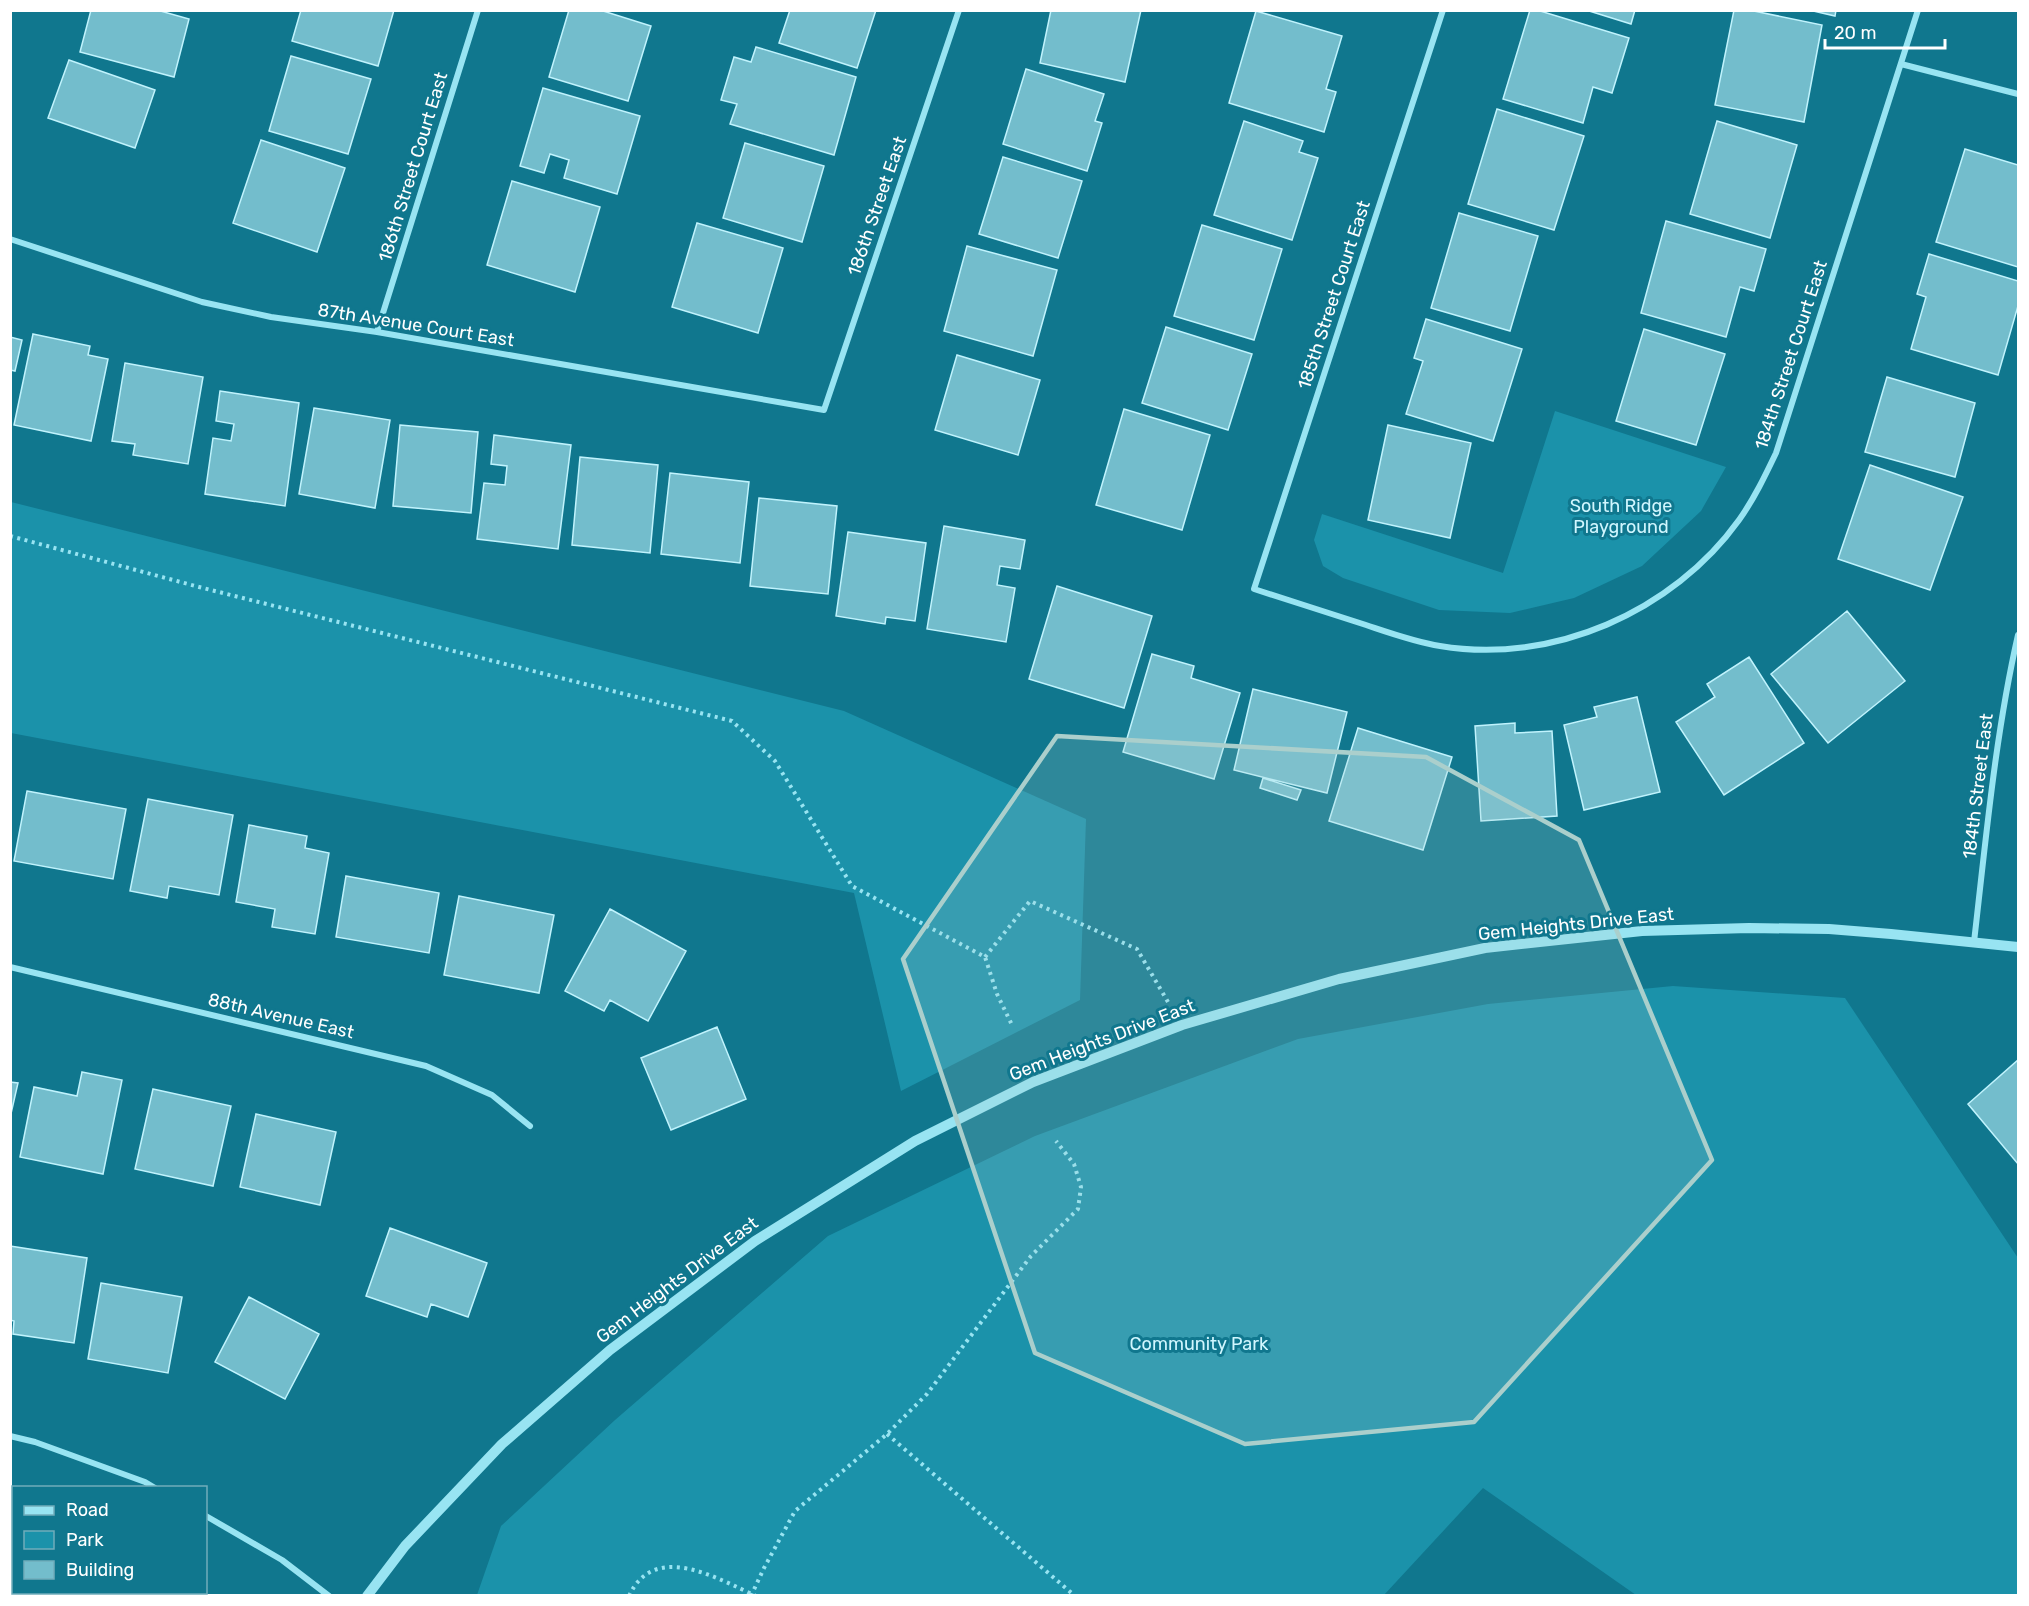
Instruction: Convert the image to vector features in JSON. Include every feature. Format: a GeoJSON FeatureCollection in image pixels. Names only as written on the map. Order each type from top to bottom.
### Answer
{"type":"FeatureCollection","features":[{"type":"Feature","properties":{"kind":"street","name":"186th Street Court East"},"geometry":{"type":"LineString","coordinates":[[377,332],[478,10]]}},
{"type":"Feature","properties":{"kind":"street","name":"186th Street East"},"geometry":{"type":"LineString","coordinates":[[824,411],[959,10]]}},
{"type":"Feature","properties":{"kind":"street","name":"185th Street Court East"},"geometry":{"type":"LineString","coordinates":[[1443,10],[1254,588],[1398,635],[1440,646],[1502,650],[1533,647],[1586,634]]}},
{"type":"Feature","properties":{"kind":"street","name":"184th Street Court East"},"geometry":{"type":"LineString","coordinates":[[1586,634],[1625,616],[1666,591],[1693,570],[1738,521],[1759,489],[1776,453],[1918,10]]}},
{"type":"Feature","properties":{"kind":"street"},"geometry":{"type":"LineString","coordinates":[[1901,64],[2019,94]]}},
{"type":"Feature","properties":{"kind":"street","name":"87th Avenue Court East"},"geometry":{"type":"LineString","coordinates":[[10,239],[202,302],[271,317],[377,332],[824,411]]}},
{"type":"Feature","properties":{"kind":"street","name":"184th Street East"},"geometry":{"type":"LineString","coordinates":[[1974,942],[1992,783],[2007,684],[2019,635]]}},
{"type":"Feature","properties":{"kind":"street","name":"Gem Heights Drive East"},"geometry":{"type":"LineString","coordinates":[[367,1596],[405,1546],[502,1444],[610,1350],[755,1241],[915,1141],[1033,1082],[1182,1025],[1339,979],[1474,951],[1642,931],[1749,928],[1829,929],[2019,947]]}},
{"type":"Feature","properties":{"kind":"street","name":"88th Avenue East"},"geometry":{"type":"LineString","coordinates":[[10,967],[426,1066],[492,1095],[530,1126]]}},
{"type":"Feature","properties":{"kind":"street"},"geometry":{"type":"LineString","coordinates":[[10,1436],[35,1442],[152,1486]]}},
{"type":"Feature","properties":{"kind":"street"},"geometry":{"type":"LineString","coordinates":[[207,1517],[282,1560],[329,1596]]}},
{"type":"Feature","properties":{"kind":"path"},"geometry":{"type":"LineString","coordinates":[[10,536],[210,590],[732,721],[775,760],[852,886],[984,957],[997,994],[1012,1025]]}},
{"type":"Feature","properties":{"kind":"path"},"geometry":{"type":"LineString","coordinates":[[984,957],[1030,901],[1137,949],[1182,1025]]}},
{"type":"Feature","properties":{"kind":"path"},"geometry":{"type":"LineString","coordinates":[[629,1596],[641,1577],[656,1569],[669,1566],[687,1568],[753,1595],[764,1568],[795,1511],[887,1434],[927,1394],[1031,1256],[1078,1209],[1081,1187],[1074,1164],[1056,1141]]}},
{"type":"Feature","properties":{"kind":"path"},"geometry":{"type":"LineString","coordinates":[[887,1434],[1075,1596]]}},
{"type":"Feature","properties":{"kind":"highlighted area"},"geometry":{"type":"Polygon","coordinates":[[[1057,736],[1426,757],[1579,840],[1712,1160],[1474,1422],[1245,1444],[1035,1353],[903,959],[1057,736]]]}},
{"type":"Feature","properties":{"kind":"green space","name":"South Ridge Playground"},"geometry":{"type":"Polygon","coordinates":[[[1555,411],[1726,467],[1701,511],[1642,566],[1574,598],[1510,613],[1439,610],[1343,578],[1323,566],[1314,540],[1322,514],[1503,573],[1555,411]]]}},
{"type":"Feature","properties":{"kind":"green space"},"geometry":{"type":"Polygon","coordinates":[[[11,502],[844,711],[1086,819],[1080,1000],[901,1091],[854,893],[11,733],[11,502]]]}},
{"type":"Feature","properties":{"kind":"green space","name":"Community Park"},"geometry":{"type":"Polygon","coordinates":[[[1673,986],[1845,998],[2018,1258],[2018,1595],[1636,1595],[1483,1488],[1384,1595],[477,1595],[501,1526],[615,1420],[828,1236],[1035,1136],[1298,1039],[1488,1004],[1673,986]]]}},
{"type":"Feature","properties":{"kind":"building"},"geometry":{"type":"Polygon","coordinates":[[[91,10],[157,10],[189,19],[174,77],[80,52],[91,10]]]}},
{"type":"Feature","properties":{"kind":"building"},"geometry":{"type":"Polygon","coordinates":[[[301,10],[394,10],[378,66],[292,41],[301,10]]]}},
{"type":"Feature","properties":{"kind":"building"},"geometry":{"type":"Polygon","coordinates":[[[569,10],[600,10],[651,26],[628,101],[549,77],[569,10]]]}},
{"type":"Feature","properties":{"kind":"building"},"geometry":{"type":"Polygon","coordinates":[[[790,10],[876,10],[857,68],[779,43],[790,10]]]}},
{"type":"Feature","properties":{"kind":"building"},"geometry":{"type":"Polygon","coordinates":[[[1051,10],[1141,10],[1125,82],[1040,63],[1051,10]]]}},
{"type":"Feature","properties":{"kind":"building"},"geometry":{"type":"Polygon","coordinates":[[[1530,10],[1537,10],[1629,38],[1612,93],[1593,87],[1583,123],[1503,99],[1530,10]]]}},
{"type":"Feature","properties":{"kind":"building"},"geometry":{"type":"Polygon","coordinates":[[[1586,10],[1635,10],[1631,24],[1586,10]]]}},
{"type":"Feature","properties":{"kind":"building"},"geometry":{"type":"Polygon","coordinates":[[[1734,10],[1749,10],[1822,25],[1804,122],[1715,105],[1734,10]]]}},
{"type":"Feature","properties":{"kind":"building"},"geometry":{"type":"Polygon","coordinates":[[[1809,10],[1836,10],[1835,16],[1809,10]]]}},
{"type":"Feature","properties":{"kind":"building"},"geometry":{"type":"Polygon","coordinates":[[[1256,11],[1342,36],[1326,89],[1336,92],[1324,132],[1229,103],[1256,11]]]}},
{"type":"Feature","properties":{"kind":"building"},"geometry":{"type":"Polygon","coordinates":[[[756,47],[856,77],[834,155],[730,124],[737,104],[721,100],[734,57],[751,62],[756,47]]]}},
{"type":"Feature","properties":{"kind":"building"},"geometry":{"type":"Polygon","coordinates":[[[291,56],[371,79],[348,154],[269,131],[291,56]]]}},
{"type":"Feature","properties":{"kind":"building"},"geometry":{"type":"Polygon","coordinates":[[[69,60],[155,90],[135,148],[48,118],[69,60]]]}},
{"type":"Feature","properties":{"kind":"building"},"geometry":{"type":"Polygon","coordinates":[[[1026,69],[1104,94],[1095,121],[1102,123],[1087,171],[1003,144],[1026,69]]]}},
{"type":"Feature","properties":{"kind":"building"},"geometry":{"type":"Polygon","coordinates":[[[543,88],[640,116],[617,194],[564,178],[569,160],[550,154],[544,173],[520,166],[543,88]]]}},
{"type":"Feature","properties":{"kind":"building"},"geometry":{"type":"Polygon","coordinates":[[[1497,109],[1584,136],[1554,230],[1468,204],[1497,109]]]}},
{"type":"Feature","properties":{"kind":"building"},"geometry":{"type":"Polygon","coordinates":[[[1244,121],[1303,141],[1299,152],[1318,158],[1292,240],[1214,215],[1244,121]]]}},
{"type":"Feature","properties":{"kind":"building"},"geometry":{"type":"Polygon","coordinates":[[[1717,121],[1797,145],[1770,238],[1690,214],[1717,121]]]}},
{"type":"Feature","properties":{"kind":"building"},"geometry":{"type":"Polygon","coordinates":[[[261,140],[345,168],[317,252],[233,223],[261,140]]]}},
{"type":"Feature","properties":{"kind":"building"},"geometry":{"type":"Polygon","coordinates":[[[745,143],[824,166],[802,242],[723,218],[745,143]]]}},
{"type":"Feature","properties":{"kind":"building"},"geometry":{"type":"Polygon","coordinates":[[[1965,149],[2018,165],[2018,267],[1936,242],[1965,149]]]}},
{"type":"Feature","properties":{"kind":"building"},"geometry":{"type":"Polygon","coordinates":[[[1003,157],[1082,181],[1058,258],[979,234],[1003,157]]]}},
{"type":"Feature","properties":{"kind":"building"},"geometry":{"type":"Polygon","coordinates":[[[512,181],[600,207],[575,292],[487,265],[512,181]]]}},
{"type":"Feature","properties":{"kind":"building"},"geometry":{"type":"Polygon","coordinates":[[[1459,213],[1538,236],[1510,331],[1431,308],[1459,213]]]}},
{"type":"Feature","properties":{"kind":"building"},"geometry":{"type":"Polygon","coordinates":[[[1666,221],[1766,249],[1754,291],[1740,287],[1726,337],[1641,313],[1666,221]]]}},
{"type":"Feature","properties":{"kind":"building"},"geometry":{"type":"Polygon","coordinates":[[[697,223],[783,248],[758,333],[672,307],[697,223]]]}},
{"type":"Feature","properties":{"kind":"building"},"geometry":{"type":"Polygon","coordinates":[[[1202,225],[1282,249],[1254,340],[1174,316],[1202,225]]]}},
{"type":"Feature","properties":{"kind":"building"},"geometry":{"type":"Polygon","coordinates":[[[967,246],[1057,270],[1033,356],[944,331],[967,246]]]}},
{"type":"Feature","properties":{"kind":"building"},"geometry":{"type":"Polygon","coordinates":[[[1929,254],[2018,281],[2018,306],[1998,375],[1911,349],[1926,297],[1917,294],[1929,254]]]}},
{"type":"Feature","properties":{"kind":"building"},"geometry":{"type":"Polygon","coordinates":[[[1426,319],[1522,349],[1493,441],[1406,414],[1423,361],[1414,358],[1426,319]]]}},
{"type":"Feature","properties":{"kind":"building"},"geometry":{"type":"Polygon","coordinates":[[[1166,327],[1252,354],[1228,430],[1142,403],[1166,327]]]}},
{"type":"Feature","properties":{"kind":"building"},"geometry":{"type":"Polygon","coordinates":[[[1644,329],[1725,354],[1696,445],[1616,421],[1644,329]]]}},
{"type":"Feature","properties":{"kind":"building"},"geometry":{"type":"Polygon","coordinates":[[[33,334],[90,346],[88,355],[108,359],[91,441],[14,425],[33,334]]]}},
{"type":"Feature","properties":{"kind":"building"},"geometry":{"type":"Polygon","coordinates":[[[10,337],[22,340],[15,371],[10,370],[10,337]]]}},
{"type":"Feature","properties":{"kind":"building"},"geometry":{"type":"Polygon","coordinates":[[[957,355],[1040,380],[1018,455],[935,430],[957,355]]]}},
{"type":"Feature","properties":{"kind":"building"},"geometry":{"type":"Polygon","coordinates":[[[125,363],[203,377],[188,464],[133,455],[135,444],[112,441],[125,363]]]}},
{"type":"Feature","properties":{"kind":"building"},"geometry":{"type":"Polygon","coordinates":[[[1887,377],[1975,403],[1955,477],[1865,452],[1887,377]]]}},
{"type":"Feature","properties":{"kind":"building"},"geometry":{"type":"Polygon","coordinates":[[[220,391],[299,403],[285,506],[205,494],[213,438],[231,441],[234,424],[216,421],[220,391]]]}},
{"type":"Feature","properties":{"kind":"building"},"geometry":{"type":"Polygon","coordinates":[[[314,408],[390,420],[375,508],[299,494],[314,408]]]}},
{"type":"Feature","properties":{"kind":"building"},"geometry":{"type":"Polygon","coordinates":[[[1124,409],[1210,435],[1182,530],[1096,505],[1124,409]]]}},
{"type":"Feature","properties":{"kind":"building"},"geometry":{"type":"Polygon","coordinates":[[[400,425],[478,432],[471,513],[393,506],[400,425]]]}},
{"type":"Feature","properties":{"kind":"building"},"geometry":{"type":"Polygon","coordinates":[[[1388,425],[1471,443],[1450,538],[1368,520],[1388,425]]]}},
{"type":"Feature","properties":{"kind":"building"},"geometry":{"type":"Polygon","coordinates":[[[494,435],[571,445],[558,549],[477,539],[484,483],[505,485],[507,466],[491,464],[494,435]]]}},
{"type":"Feature","properties":{"kind":"building"},"geometry":{"type":"Polygon","coordinates":[[[580,457],[658,465],[650,553],[572,545],[580,457]]]}},
{"type":"Feature","properties":{"kind":"building"},"geometry":{"type":"Polygon","coordinates":[[[1870,465],[1963,497],[1930,590],[1838,559],[1870,465]]]}},
{"type":"Feature","properties":{"kind":"building"},"geometry":{"type":"Polygon","coordinates":[[[670,473],[749,482],[740,563],[661,554],[670,473]]]}},
{"type":"Feature","properties":{"kind":"building"},"geometry":{"type":"Polygon","coordinates":[[[759,498],[837,506],[828,594],[750,586],[759,498]]]}},
{"type":"Feature","properties":{"kind":"building"},"geometry":{"type":"Polygon","coordinates":[[[944,526],[1025,540],[1020,569],[1000,566],[997,585],[1015,588],[1006,642],[927,629],[944,526]]]}},
{"type":"Feature","properties":{"kind":"building"},"geometry":{"type":"Polygon","coordinates":[[[848,532],[926,543],[915,621],[886,617],[885,624],[836,616],[848,532]]]}},
{"type":"Feature","properties":{"kind":"building"},"geometry":{"type":"Polygon","coordinates":[[[1057,586],[1152,616],[1124,708],[1029,679],[1057,586]]]}},
{"type":"Feature","properties":{"kind":"building"},"geometry":{"type":"Polygon","coordinates":[[[1847,611],[1905,681],[1828,743],[1771,674],[1847,611]]]}},
{"type":"Feature","properties":{"kind":"building"},"geometry":{"type":"Polygon","coordinates":[[[1152,654],[1194,666],[1191,678],[1240,693],[1214,779],[1123,752],[1152,654]]]}},
{"type":"Feature","properties":{"kind":"building"},"geometry":{"type":"Polygon","coordinates":[[[1749,657],[1804,743],[1724,795],[1676,722],[1715,697],[1707,684],[1749,657]]]}},
{"type":"Feature","properties":{"kind":"building"},"geometry":{"type":"Polygon","coordinates":[[[1253,689],[1347,712],[1327,793],[1234,770],[1253,689]]]}},
{"type":"Feature","properties":{"kind":"building"},"geometry":{"type":"Polygon","coordinates":[[[1637,697],[1660,792],[1584,810],[1564,725],[1597,717],[1594,707],[1637,697]]]}},
{"type":"Feature","properties":{"kind":"building"},"geometry":{"type":"Polygon","coordinates":[[[1515,723],[1515,733],[1552,731],[1557,816],[1481,821],[1475,726],[1515,723]]]}},
{"type":"Feature","properties":{"kind":"building"},"geometry":{"type":"Polygon","coordinates":[[[1358,728],[1452,757],[1423,850],[1329,821],[1358,728]]]}},
{"type":"Feature","properties":{"kind":"building"},"geometry":{"type":"Polygon","coordinates":[[[1263,778],[1301,790],[1297,800],[1260,788],[1263,778]]]}},
{"type":"Feature","properties":{"kind":"building"},"geometry":{"type":"Polygon","coordinates":[[[27,791],[126,809],[113,879],[14,861],[27,791]]]}},
{"type":"Feature","properties":{"kind":"building"},"geometry":{"type":"Polygon","coordinates":[[[148,799],[233,815],[219,895],[169,886],[167,898],[130,891],[148,799]]]}},
{"type":"Feature","properties":{"kind":"building"},"geometry":{"type":"Polygon","coordinates":[[[249,825],[307,836],[305,848],[329,853],[315,934],[272,927],[275,909],[236,902],[249,825]]]}},
{"type":"Feature","properties":{"kind":"building"},"geometry":{"type":"Polygon","coordinates":[[[346,876],[439,893],[429,953],[336,937],[346,876]]]}},
{"type":"Feature","properties":{"kind":"building"},"geometry":{"type":"Polygon","coordinates":[[[459,896],[554,915],[539,993],[444,975],[459,896]]]}},
{"type":"Feature","properties":{"kind":"building"},"geometry":{"type":"Polygon","coordinates":[[[610,909],[686,951],[648,1021],[610,1000],[604,1011],[565,991],[610,909]]]}},
{"type":"Feature","properties":{"kind":"building"},"geometry":{"type":"Polygon","coordinates":[[[717,1027],[746,1099],[671,1130],[641,1058],[717,1027]]]}},
{"type":"Feature","properties":{"kind":"building"},"geometry":{"type":"Polygon","coordinates":[[[2018,1060],[2018,1164],[1968,1104],[2018,1060]]]}},
{"type":"Feature","properties":{"kind":"building"},"geometry":{"type":"Polygon","coordinates":[[[82,1072],[122,1080],[103,1174],[20,1157],[34,1087],[77,1096],[82,1072]]]}},
{"type":"Feature","properties":{"kind":"building"},"geometry":{"type":"Polygon","coordinates":[[[10,1082],[18,1083],[10,1118],[10,1082]]]}},
{"type":"Feature","properties":{"kind":"building"},"geometry":{"type":"Polygon","coordinates":[[[153,1089],[231,1106],[213,1186],[135,1169],[153,1089]]]}},
{"type":"Feature","properties":{"kind":"building"},"geometry":{"type":"Polygon","coordinates":[[[256,1114],[336,1132],[320,1205],[240,1187],[256,1114]]]}},
{"type":"Feature","properties":{"kind":"building"},"geometry":{"type":"Polygon","coordinates":[[[390,1228],[487,1263],[468,1317],[431,1304],[427,1317],[366,1296],[390,1228]]]}},
{"type":"Feature","properties":{"kind":"building"},"geometry":{"type":"Polygon","coordinates":[[[10,1246],[87,1258],[74,1343],[13,1334],[14,1321],[10,1320],[10,1246]]]}},
{"type":"Feature","properties":{"kind":"building"},"geometry":{"type":"Polygon","coordinates":[[[101,1283],[182,1297],[168,1373],[88,1359],[101,1283]]]}},
{"type":"Feature","properties":{"kind":"building"},"geometry":{"type":"Polygon","coordinates":[[[249,1297],[319,1334],[285,1399],[215,1362],[249,1297]]]}},
{"type":"Feature","properties":{"kind":"building"},"geometry":{"type":"Polygon","coordinates":[[[10,1515],[12,1515],[12,1594],[67,1594],[67,1596],[10,1595],[10,1515]]]}}]}
